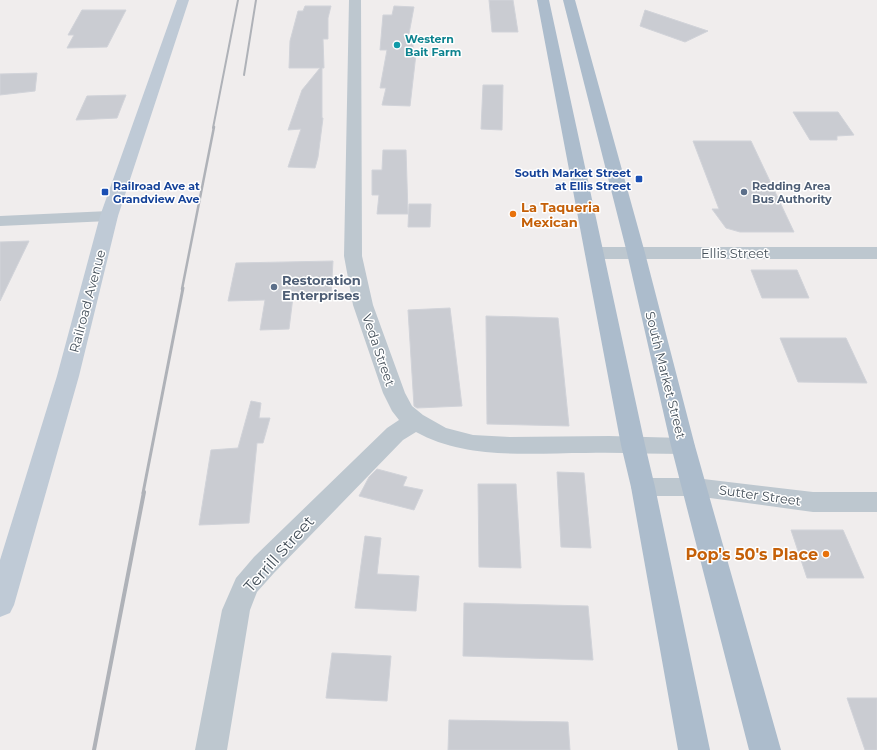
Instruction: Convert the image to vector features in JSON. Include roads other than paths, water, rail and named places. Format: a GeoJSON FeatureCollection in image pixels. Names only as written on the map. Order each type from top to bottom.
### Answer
{"type":"FeatureCollection","features":[{"type":"Feature","properties":{"kind":"main road","name":"Railroad Avenue"},"geometry":{"type":"LineString","coordinates":[[0,605],[68,376],[110,216],[182,0]]}},
{"type":"Feature","properties":{"kind":"main road","name":"South Market Street"},"geometry":{"type":"LineString","coordinates":[[543,0],[636,253],[683,446],[765,750]]}},
{"type":"Feature","properties":{"kind":"main road","name":"South Market Street"},"geometry":{"type":"LineString","coordinates":[[569,0],[594,254],[643,487],[694,750]]}},
{"type":"Feature","properties":{"kind":"street","name":"Veda Street"},"geometry":{"type":"LineString","coordinates":[[355,0],[356,128],[353,256],[363,305],[394,393],[403,411],[415,422],[444,436],[473,443],[510,445],[683,446]]}},
{"type":"Feature","properties":{"kind":"street"},"geometry":{"type":"LineString","coordinates":[[0,221],[110,216]]}},
{"type":"Feature","properties":{"kind":"street","name":"Ellis Street"},"geometry":{"type":"LineString","coordinates":[[594,254],[877,253]]}},
{"type":"Feature","properties":{"kind":"street","name":"Terrill Street"},"geometry":{"type":"LineString","coordinates":[[211,750],[236,610],[246,586],[264,565],[395,434],[415,422]]}},
{"type":"Feature","properties":{"kind":"street","name":"Sutter Street"},"geometry":{"type":"LineString","coordinates":[[643,487],[695,487],[813,502],[877,502]]}},
{"type":"Feature","properties":{"kind":"railway"},"geometry":{"type":"LineString","coordinates":[[213,128],[238,0]]}},
{"type":"Feature","properties":{"kind":"railway"},"geometry":{"type":"LineString","coordinates":[[244,75],[256,0]]}},
{"type":"Feature","properties":{"kind":"railway"},"geometry":{"type":"LineString","coordinates":[[182,289],[214,127]]}},
{"type":"Feature","properties":{"kind":"railway"},"geometry":{"type":"LineString","coordinates":[[143,493],[183,288]]}},
{"type":"Feature","properties":{"kind":"railway"},"geometry":{"type":"LineString","coordinates":[[94,750],[144,492]]}},
{"type":"Feature","properties":{"kind":"place","name":"Western Bait Farm"},"geometry":{"type":"Point","coordinates":[397,45]}},
{"type":"Feature","properties":{"kind":"place","name":"South Market Street at Ellis Street"},"geometry":{"type":"Point","coordinates":[639,179]}},
{"type":"Feature","properties":{"kind":"place","name":"Railroad Ave at Grandview Ave"},"geometry":{"type":"Point","coordinates":[105,192]}},
{"type":"Feature","properties":{"kind":"place","name":"Redding Area Bus Authority"},"geometry":{"type":"Point","coordinates":[744,192]}},
{"type":"Feature","properties":{"kind":"place","name":"La Taqueria Mexican"},"geometry":{"type":"Point","coordinates":[513,214]}},
{"type":"Feature","properties":{"kind":"place","name":"Restoration Enterprises"},"geometry":{"type":"Point","coordinates":[274,287]}},
{"type":"Feature","properties":{"kind":"place","name":"Pop's 50's Place"},"geometry":{"type":"Point","coordinates":[826,554]}}]}
